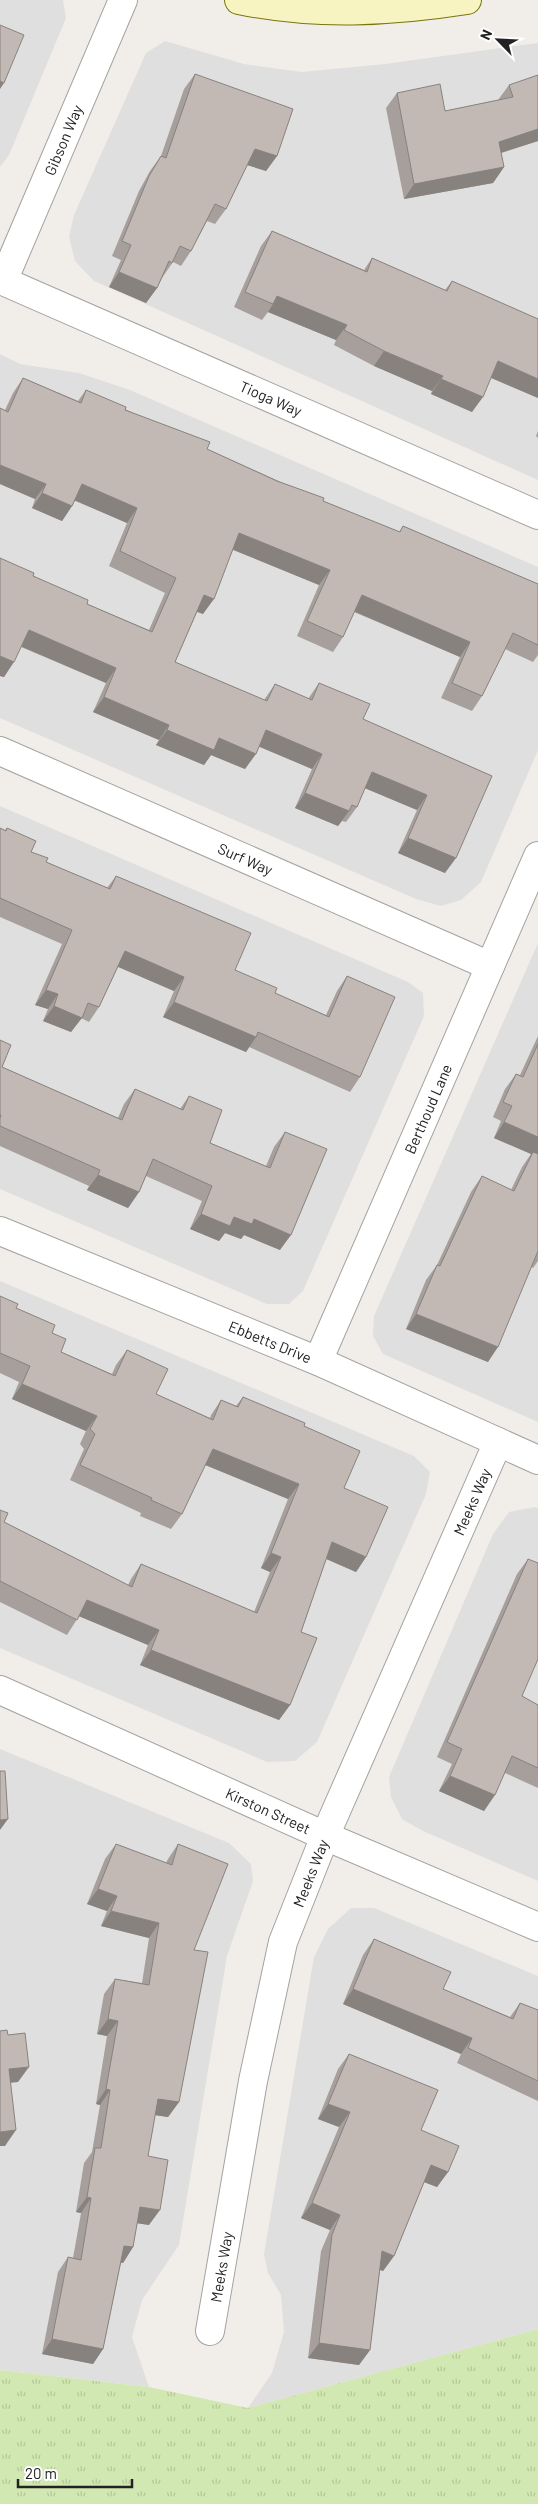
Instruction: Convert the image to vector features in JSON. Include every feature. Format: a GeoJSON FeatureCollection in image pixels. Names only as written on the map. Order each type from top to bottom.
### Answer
{"type":"FeatureCollection","features":[{"type":"Feature","properties":{"kind":"main road"},"geometry":{"type":"LineString","coordinates":[[239,0],[308,10],[372,11],[467,0]]}},
{"type":"Feature","properties":{"kind":"street","name":"Gibson Way"},"geometry":{"type":"LineString","coordinates":[[3,281],[123,0]]}},
{"type":"Feature","properties":{"kind":"street","name":"Tioga Way"},"geometry":{"type":"LineString","coordinates":[[3,281],[538,515]]}},
{"type":"Feature","properties":{"kind":"street","name":"Surf Way"},"geometry":{"type":"LineString","coordinates":[[0,751],[490,966]]}},
{"type":"Feature","properties":{"kind":"street","name":"Berthoud Lane"},"geometry":{"type":"LineString","coordinates":[[318,1362],[538,856]]}},
{"type":"Feature","properties":{"kind":"street","name":"Ebbetts Drive"},"geometry":{"type":"LineString","coordinates":[[0,1231],[318,1362],[538,1460]]}},
{"type":"Feature","properties":{"kind":"street","name":"Meeks Way"},"geometry":{"type":"LineString","coordinates":[[210,2331],[253,2081],[283,1942],[325,1836],[498,1442]]}},
{"type":"Feature","properties":{"kind":"street","name":"Kirston Street"},"geometry":{"type":"LineString","coordinates":[[0,1690],[325,1836],[538,1927]]}},
{"type":"Feature","properties":{"kind":"shaded area"},"geometry":{"type":"Polygon","coordinates":[[[0,0],[63,0],[66,18],[9,155],[0,167],[0,0]]]}},
{"type":"Feature","properties":{"kind":"shaded area"},"geometry":{"type":"Polygon","coordinates":[[[165,41],[244,64],[302,72],[385,64],[538,43],[538,480],[94,281],[75,261],[69,237],[74,215],[146,53],[165,41]]]}},
{"type":"Feature","properties":{"kind":"shaded area"},"geometry":{"type":"Polygon","coordinates":[[[0,354],[20,364],[79,373],[130,390],[538,567],[538,750],[481,882],[461,900],[441,906],[416,899],[0,718],[0,354]]]}},
{"type":"Feature","properties":{"kind":"shaded area"},"geometry":{"type":"Polygon","coordinates":[[[0,806],[408,982],[423,993],[424,1016],[303,1291],[289,1304],[267,1304],[0,1189],[0,806]]]}},
{"type":"Feature","properties":{"kind":"shaded area"},"geometry":{"type":"Polygon","coordinates":[[[538,943],[538,1422],[383,1354],[373,1336],[374,1316],[538,943]]]}},
{"type":"Feature","properties":{"kind":"shaded area"},"geometry":{"type":"Polygon","coordinates":[[[0,1281],[414,1456],[430,1472],[426,1494],[317,1742],[295,1761],[267,1762],[0,1648],[0,1281]]]}},
{"type":"Feature","properties":{"kind":"shaded area"},"geometry":{"type":"Polygon","coordinates":[[[538,1508],[538,1881],[423,1831],[402,1819],[391,1797],[389,1777],[493,1534],[509,1512],[538,1508]]]}},
{"type":"Feature","properties":{"kind":"shaded area"},"geometry":{"type":"Polygon","coordinates":[[[0,1749],[229,1843],[251,1864],[253,1881],[227,1956],[179,2245],[142,2300],[132,2337],[149,2387],[0,2370],[0,1749]]]}},
{"type":"Feature","properties":{"kind":"shaded area"},"geometry":{"type":"Polygon","coordinates":[[[351,1908],[374,1908],[538,1976],[538,2329],[248,2408],[272,2373],[284,2332],[281,2295],[268,2273],[264,2254],[314,1957],[328,1929],[351,1908]]]}},
{"type":"Feature","properties":{"kind":"green space"},"geometry":{"type":"Polygon","coordinates":[[[538,2329],[538,2504],[0,2504],[0,2370],[149,2387],[248,2408],[538,2329]]]}},
{"type":"Feature","properties":{"kind":"building"},"geometry":{"type":"Polygon","coordinates":[[[0,25],[24,35],[4,83],[0,81],[0,25]]]}},
{"type":"Feature","properties":{"kind":"building"},"geometry":{"type":"Polygon","coordinates":[[[195,74],[293,109],[277,156],[255,149],[226,209],[215,204],[191,251],[180,246],[172,263],[169,261],[157,288],[119,272],[131,245],[122,241],[149,176],[161,156],[166,158],[195,74]]]}},
{"type":"Feature","properties":{"kind":"building"},"geometry":{"type":"Polygon","coordinates":[[[538,75],[538,129],[499,142],[504,167],[414,184],[397,93],[440,84],[445,111],[513,97],[509,85],[538,75]]]}},
{"type":"Feature","properties":{"kind":"building"},"geometry":{"type":"Polygon","coordinates":[[[272,231],[367,272],[372,258],[447,291],[452,281],[538,319],[538,379],[498,361],[483,397],[441,379],[443,376],[384,351],[344,330],[347,325],[277,296],[273,304],[245,292],[272,231]]]}},
{"type":"Feature","properties":{"kind":"building"},"geometry":{"type":"Polygon","coordinates":[[[23,378],[81,403],[86,390],[126,407],[125,410],[210,442],[207,449],[277,481],[324,498],[323,501],[400,532],[403,526],[538,584],[538,645],[513,633],[482,696],[452,683],[470,642],[362,595],[343,637],[307,621],[330,570],[239,533],[214,599],[204,595],[175,662],[267,701],[275,684],[312,700],[319,683],[370,704],[363,719],[492,776],[456,858],[408,838],[427,795],[372,772],[357,807],[352,805],[349,811],[305,793],[322,754],[266,730],[256,754],[219,738],[214,750],[167,730],[169,725],[104,697],[116,668],[29,630],[14,662],[0,656],[0,558],[34,573],[33,576],[88,600],[87,604],[152,632],[176,578],[120,551],[137,508],[82,484],[72,506],[42,493],[46,484],[0,465],[0,408],[8,412],[23,378]]]}},
{"type":"Feature","properties":{"kind":"building"},"geometry":{"type":"Polygon","coordinates":[[[0,828],[6,831],[7,828],[36,841],[31,852],[48,858],[46,862],[110,889],[116,876],[251,933],[235,970],[277,988],[275,993],[329,1017],[347,976],[395,997],[360,1077],[258,1032],[256,1037],[174,1002],[184,977],[125,951],[99,1007],[88,1003],[82,1018],[54,1006],[58,994],[46,990],[72,930],[0,898],[0,828]]]}},
{"type":"Feature","properties":{"kind":"building"},"geometry":{"type":"Polygon","coordinates":[[[0,1040],[11,1045],[2,1067],[122,1120],[135,1089],[183,1110],[189,1096],[222,1110],[210,1143],[270,1168],[285,1132],[327,1149],[291,1235],[254,1219],[252,1224],[234,1217],[230,1226],[201,1214],[212,1186],[153,1159],[139,1192],[98,1175],[100,1170],[0,1126],[0,1040]]]}},
{"type":"Feature","properties":{"kind":"building"},"geometry":{"type":"Polygon","coordinates":[[[538,1044],[538,1137],[504,1122],[512,1106],[503,1102],[516,1074],[523,1077],[538,1044]]]}},
{"type":"Feature","properties":{"kind":"building"},"geometry":{"type":"Polygon","coordinates":[[[533,1152],[538,1154],[538,1251],[498,1347],[416,1314],[437,1265],[440,1266],[482,1176],[514,1191],[533,1152]]]}},
{"type":"Feature","properties":{"kind":"building"},"geometry":{"type":"Polygon","coordinates":[[[0,1296],[18,1304],[16,1308],[55,1325],[52,1333],[66,1339],[61,1352],[115,1376],[127,1350],[168,1369],[156,1394],[213,1420],[221,1400],[238,1407],[243,1397],[305,1423],[304,1426],[360,1451],[344,1488],[388,1507],[366,1557],[332,1542],[301,1632],[317,1638],[290,1705],[151,1650],[159,1630],[87,1600],[77,1620],[0,1581],[0,1510],[8,1513],[4,1522],[132,1587],[141,1564],[257,1613],[281,1557],[271,1553],[299,1484],[213,1449],[182,1514],[80,1465],[95,1434],[90,1429],[97,1416],[22,1384],[30,1366],[0,1353],[0,1296]]]}},
{"type":"Feature","properties":{"kind":"building"},"geometry":{"type":"Polygon","coordinates":[[[528,1559],[538,1563],[538,1659],[522,1696],[538,1705],[538,1768],[512,1756],[495,1795],[450,1776],[462,1749],[447,1742],[528,1559]]]}},
{"type":"Feature","properties":{"kind":"building"},"geometry":{"type":"Polygon","coordinates":[[[0,1771],[5,1771],[8,1819],[0,1820],[0,1771]]]}},
{"type":"Feature","properties":{"kind":"building"},"geometry":{"type":"Polygon","coordinates":[[[116,1844],[172,1865],[178,1844],[228,1864],[194,1950],[208,1952],[179,2102],[158,2099],[148,2156],[168,2160],[160,2210],[140,2207],[133,2247],[124,2246],[103,2349],[52,2339],[68,2257],[81,2260],[91,2198],[87,2197],[95,2148],[101,2148],[110,2090],[106,2089],[118,2021],[108,2019],[115,1979],[149,1985],[159,1923],[111,1911],[117,1896],[98,1889],[116,1844]]]}},
{"type":"Feature","properties":{"kind":"building"},"geometry":{"type":"Polygon","coordinates":[[[374,1939],[451,1972],[443,1989],[513,2019],[520,2003],[538,2010],[538,2081],[468,2048],[472,2038],[353,1989],[374,1939]]]}},
{"type":"Feature","properties":{"kind":"building"},"geometry":{"type":"Polygon","coordinates":[[[7,2030],[8,2035],[25,2033],[29,2067],[9,2069],[16,2130],[0,2132],[0,2031],[7,2030]]]}},
{"type":"Feature","properties":{"kind":"building"},"geometry":{"type":"Polygon","coordinates":[[[349,2054],[438,2090],[421,2130],[459,2146],[448,2172],[431,2165],[394,2256],[382,2251],[370,2350],[319,2343],[332,2235],[340,2215],[312,2203],[350,2112],[328,2104],[349,2054]]]}}]}
